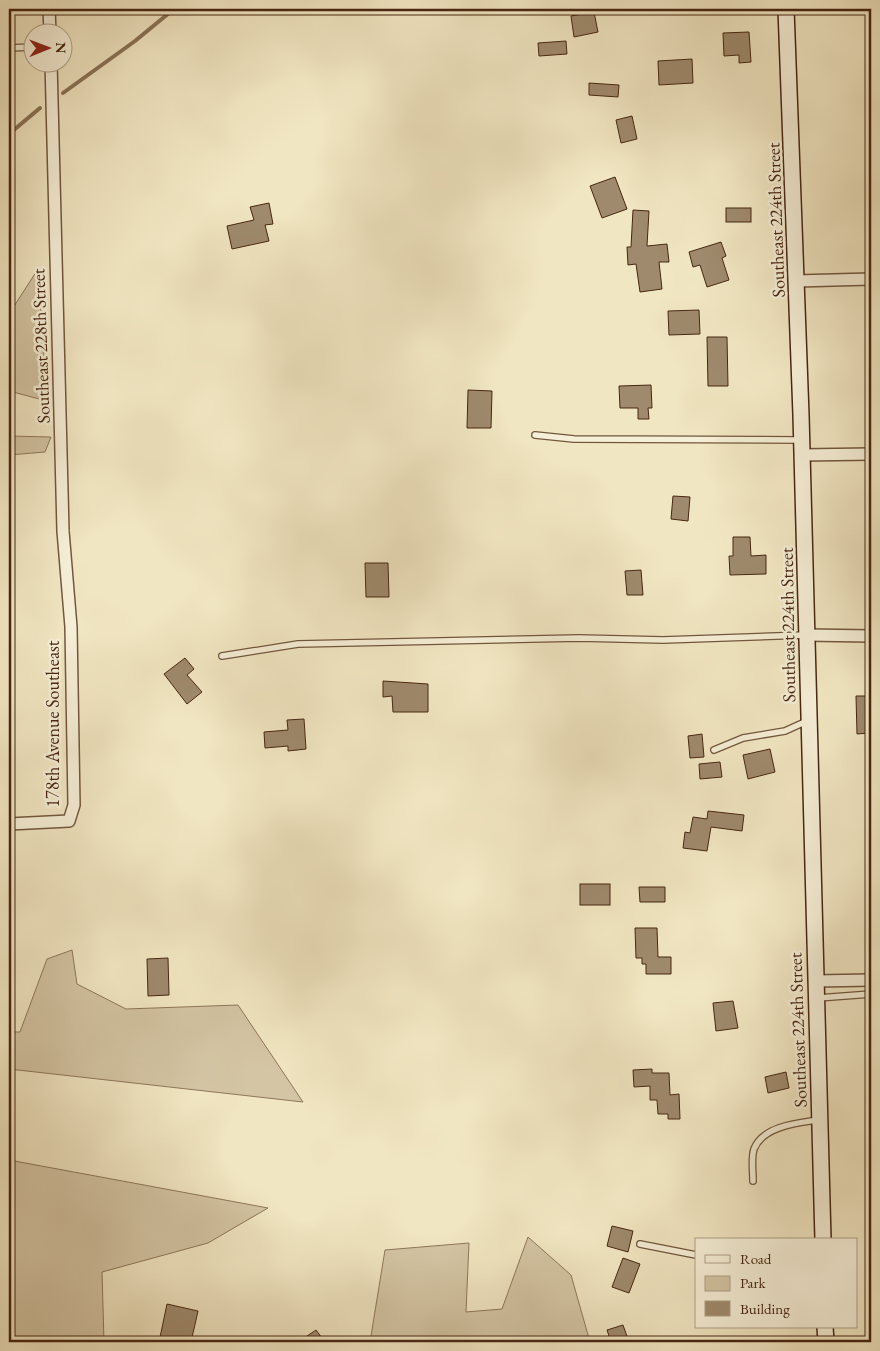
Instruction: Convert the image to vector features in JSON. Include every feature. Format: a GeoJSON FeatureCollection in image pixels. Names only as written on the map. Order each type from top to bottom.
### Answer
{"type":"FeatureCollection","features":[{"type":"Feature","properties":{"kind":"street"},"geometry":{"type":"LineString","coordinates":[[49,9],[50,22]]}},
{"type":"Feature","properties":{"kind":"street","name":"Southeast 224th Street"},"geometry":{"type":"LineString","coordinates":[[786,9],[802,455],[823,1238]]}},
{"type":"Feature","properties":{"kind":"street","name":"Southeast 228th Street"},"geometry":{"type":"LineString","coordinates":[[51,72],[64,531],[71,627]]}},
{"type":"Feature","properties":{"kind":"street"},"geometry":{"type":"LineString","coordinates":[[796,281],[871,279]]}},
{"type":"Feature","properties":{"kind":"street"},"geometry":{"type":"LineString","coordinates":[[802,455],[871,454]]}},
{"type":"Feature","properties":{"kind":"street","name":"178th Avenue Southeast"},"geometry":{"type":"LineString","coordinates":[[9,824],[69,821],[74,805],[71,627]]}},
{"type":"Feature","properties":{"kind":"street"},"geometry":{"type":"LineString","coordinates":[[807,635],[871,636]]}},
{"type":"Feature","properties":{"kind":"street"},"geometry":{"type":"LineString","coordinates":[[816,981],[871,980]]}},
{"type":"Feature","properties":{"kind":"street"},"geometry":{"type":"LineString","coordinates":[[825,1328],[826,1342]]}},
{"type":"Feature","properties":{"kind":"lane"},"geometry":{"type":"LineString","coordinates":[[9,48],[22,47]]}},
{"type":"Feature","properties":{"kind":"lane"},"geometry":{"type":"LineString","coordinates":[[535,435],[574,439],[801,440]]}},
{"type":"Feature","properties":{"kind":"lane"},"geometry":{"type":"LineString","coordinates":[[222,656],[298,644],[579,638],[663,640],[807,635]]}},
{"type":"Feature","properties":{"kind":"lane"},"geometry":{"type":"LineString","coordinates":[[714,750],[744,738],[784,731],[809,720]]}},
{"type":"Feature","properties":{"kind":"lane"},"geometry":{"type":"LineString","coordinates":[[816,998],[871,994]]}},
{"type":"Feature","properties":{"kind":"lane"},"geometry":{"type":"LineString","coordinates":[[753,1181],[754,1148],[762,1137],[791,1124],[820,1120]]}},
{"type":"Feature","properties":{"kind":"lane"},"geometry":{"type":"LineString","coordinates":[[640,1244],[695,1255]]}},
{"type":"Feature","properties":{"kind":"green space"},"geometry":{"type":"Polygon","coordinates":[[[38,269],[47,401],[9,391],[9,314],[38,269]]]}},
{"type":"Feature","properties":{"kind":"green space"},"geometry":{"type":"Polygon","coordinates":[[[9,436],[51,437],[45,452],[9,455],[9,436]]]}},
{"type":"Feature","properties":{"kind":"green space"},"geometry":{"type":"Polygon","coordinates":[[[72,950],[77,984],[126,1009],[238,1005],[303,1102],[9,1069],[9,1032],[20,1032],[47,959],[72,950]]]}},
{"type":"Feature","properties":{"kind":"green space"},"geometry":{"type":"Polygon","coordinates":[[[9,1160],[268,1208],[208,1243],[102,1272],[104,1342],[9,1342],[9,1160]]]}},
{"type":"Feature","properties":{"kind":"green space"},"geometry":{"type":"Polygon","coordinates":[[[528,1237],[571,1275],[590,1342],[370,1342],[385,1250],[469,1243],[466,1312],[502,1309],[528,1237]]]}},
{"type":"Feature","properties":{"kind":"building"},"geometry":{"type":"Polygon","coordinates":[[[594,12],[598,32],[574,37],[571,16],[594,12]]]}},
{"type":"Feature","properties":{"kind":"building"},"geometry":{"type":"Polygon","coordinates":[[[749,32],[751,62],[739,63],[739,55],[724,56],[723,33],[749,32]]]}},
{"type":"Feature","properties":{"kind":"building"},"geometry":{"type":"Polygon","coordinates":[[[566,41],[567,54],[539,56],[538,43],[566,41]]]}},
{"type":"Feature","properties":{"kind":"building"},"geometry":{"type":"Polygon","coordinates":[[[692,59],[693,83],[659,85],[658,61],[692,59]]]}},
{"type":"Feature","properties":{"kind":"building"},"geometry":{"type":"Polygon","coordinates":[[[589,83],[619,85],[618,97],[589,95],[589,83]]]}},
{"type":"Feature","properties":{"kind":"building"},"geometry":{"type":"Polygon","coordinates":[[[632,116],[637,139],[621,143],[616,120],[632,116]]]}},
{"type":"Feature","properties":{"kind":"building"},"geometry":{"type":"Polygon","coordinates":[[[615,177],[627,209],[602,218],[590,186],[615,177]]]}},
{"type":"Feature","properties":{"kind":"building"},"geometry":{"type":"Polygon","coordinates":[[[269,203],[273,224],[265,225],[269,241],[232,249],[227,226],[254,220],[250,207],[269,203]]]}},
{"type":"Feature","properties":{"kind":"building"},"geometry":{"type":"Polygon","coordinates":[[[726,208],[751,208],[751,222],[726,222],[726,208]]]}},
{"type":"Feature","properties":{"kind":"building"},"geometry":{"type":"Polygon","coordinates":[[[633,210],[649,211],[647,246],[667,244],[669,262],[659,262],[662,289],[640,292],[636,264],[628,265],[627,247],[631,247],[633,210]]]}},
{"type":"Feature","properties":{"kind":"building"},"geometry":{"type":"Polygon","coordinates":[[[721,242],[726,256],[722,258],[729,280],[707,287],[700,265],[693,267],[689,252],[721,242]]]}},
{"type":"Feature","properties":{"kind":"building"},"geometry":{"type":"Polygon","coordinates":[[[699,310],[700,334],[669,335],[668,311],[699,310]]]}},
{"type":"Feature","properties":{"kind":"building"},"geometry":{"type":"Polygon","coordinates":[[[707,337],[727,337],[728,386],[708,386],[707,337]]]}},
{"type":"Feature","properties":{"kind":"building"},"geometry":{"type":"Polygon","coordinates":[[[651,385],[652,408],[648,408],[649,419],[638,419],[638,408],[620,408],[619,386],[651,385]]]}},
{"type":"Feature","properties":{"kind":"building"},"geometry":{"type":"Polygon","coordinates":[[[468,390],[492,391],[491,428],[467,428],[468,390]]]}},
{"type":"Feature","properties":{"kind":"building"},"geometry":{"type":"Polygon","coordinates":[[[673,496],[690,497],[688,521],[671,519],[673,496]]]}},
{"type":"Feature","properties":{"kind":"building"},"geometry":{"type":"Polygon","coordinates":[[[733,537],[750,537],[751,556],[766,555],[766,574],[730,575],[729,556],[733,556],[733,537]]]}},
{"type":"Feature","properties":{"kind":"building"},"geometry":{"type":"Polygon","coordinates":[[[365,563],[388,563],[389,597],[366,597],[365,563]]]}},
{"type":"Feature","properties":{"kind":"building"},"geometry":{"type":"Polygon","coordinates":[[[641,570],[643,595],[627,595],[625,571],[641,570]]]}},
{"type":"Feature","properties":{"kind":"building"},"geometry":{"type":"Polygon","coordinates":[[[185,658],[194,669],[187,675],[202,692],[187,704],[164,674],[185,658]]]}},
{"type":"Feature","properties":{"kind":"building"},"geometry":{"type":"Polygon","coordinates":[[[383,681],[428,684],[428,712],[393,712],[392,696],[383,697],[383,681]]]}},
{"type":"Feature","properties":{"kind":"building"},"geometry":{"type":"Polygon","coordinates":[[[856,696],[868,696],[869,733],[857,734],[856,696]]]}},
{"type":"Feature","properties":{"kind":"building"},"geometry":{"type":"Polygon","coordinates":[[[304,719],[306,749],[288,751],[288,746],[265,748],[264,732],[288,730],[287,720],[304,719]]]}},
{"type":"Feature","properties":{"kind":"building"},"geometry":{"type":"Polygon","coordinates":[[[702,734],[704,757],[690,758],[688,736],[702,734]]]}},
{"type":"Feature","properties":{"kind":"building"},"geometry":{"type":"Polygon","coordinates":[[[770,749],[775,772],[748,779],[743,755],[770,749]]]}},
{"type":"Feature","properties":{"kind":"building"},"geometry":{"type":"Polygon","coordinates":[[[720,762],[722,777],[700,779],[699,764],[720,762]]]}},
{"type":"Feature","properties":{"kind":"building"},"geometry":{"type":"Polygon","coordinates":[[[708,811],[744,815],[742,831],[711,827],[707,851],[683,848],[685,832],[690,833],[693,817],[707,819],[708,811]]]}},
{"type":"Feature","properties":{"kind":"building"},"geometry":{"type":"Polygon","coordinates":[[[580,884],[610,884],[610,905],[580,905],[580,884]]]}},
{"type":"Feature","properties":{"kind":"building"},"geometry":{"type":"Polygon","coordinates":[[[639,887],[665,887],[665,902],[640,902],[639,887]]]}},
{"type":"Feature","properties":{"kind":"building"},"geometry":{"type":"Polygon","coordinates":[[[635,928],[657,928],[658,957],[671,957],[671,974],[646,974],[646,964],[642,964],[642,958],[636,958],[635,928]]]}},
{"type":"Feature","properties":{"kind":"building"},"geometry":{"type":"Polygon","coordinates":[[[168,958],[169,995],[148,996],[147,959],[168,958]]]}},
{"type":"Feature","properties":{"kind":"building"},"geometry":{"type":"Polygon","coordinates":[[[733,1001],[738,1028],[716,1031],[713,1003],[733,1001]]]}},
{"type":"Feature","properties":{"kind":"building"},"geometry":{"type":"Polygon","coordinates":[[[652,1069],[652,1073],[669,1073],[670,1095],[679,1094],[680,1119],[668,1119],[668,1114],[658,1114],[657,1100],[650,1100],[650,1086],[634,1087],[633,1070],[652,1069]]]}},
{"type":"Feature","properties":{"kind":"building"},"geometry":{"type":"Polygon","coordinates":[[[786,1072],[789,1088],[768,1093],[765,1077],[786,1072]]]}},
{"type":"Feature","properties":{"kind":"building"},"geometry":{"type":"Polygon","coordinates":[[[612,1226],[633,1231],[628,1252],[607,1246],[612,1226]]]}},
{"type":"Feature","properties":{"kind":"building"},"geometry":{"type":"Polygon","coordinates":[[[623,1258],[640,1264],[629,1293],[612,1287],[623,1258]]]}},
{"type":"Feature","properties":{"kind":"building"},"geometry":{"type":"Polygon","coordinates":[[[167,1304],[198,1311],[191,1342],[159,1342],[167,1304]]]}},
{"type":"Feature","properties":{"kind":"building"},"geometry":{"type":"Polygon","coordinates":[[[623,1325],[629,1342],[611,1342],[607,1330],[623,1325]]]}},
{"type":"Feature","properties":{"kind":"building"},"geometry":{"type":"Polygon","coordinates":[[[316,1330],[325,1342],[298,1342],[316,1330]]]}},
{"type":"Feature","properties":{"kind":"waterway"},"geometry":{"type":"LineString","coordinates":[[63,93],[135,41],[174,9]]}},
{"type":"Feature","properties":{"kind":"waterway"},"geometry":{"type":"LineString","coordinates":[[9,134],[40,108]]}}]}
